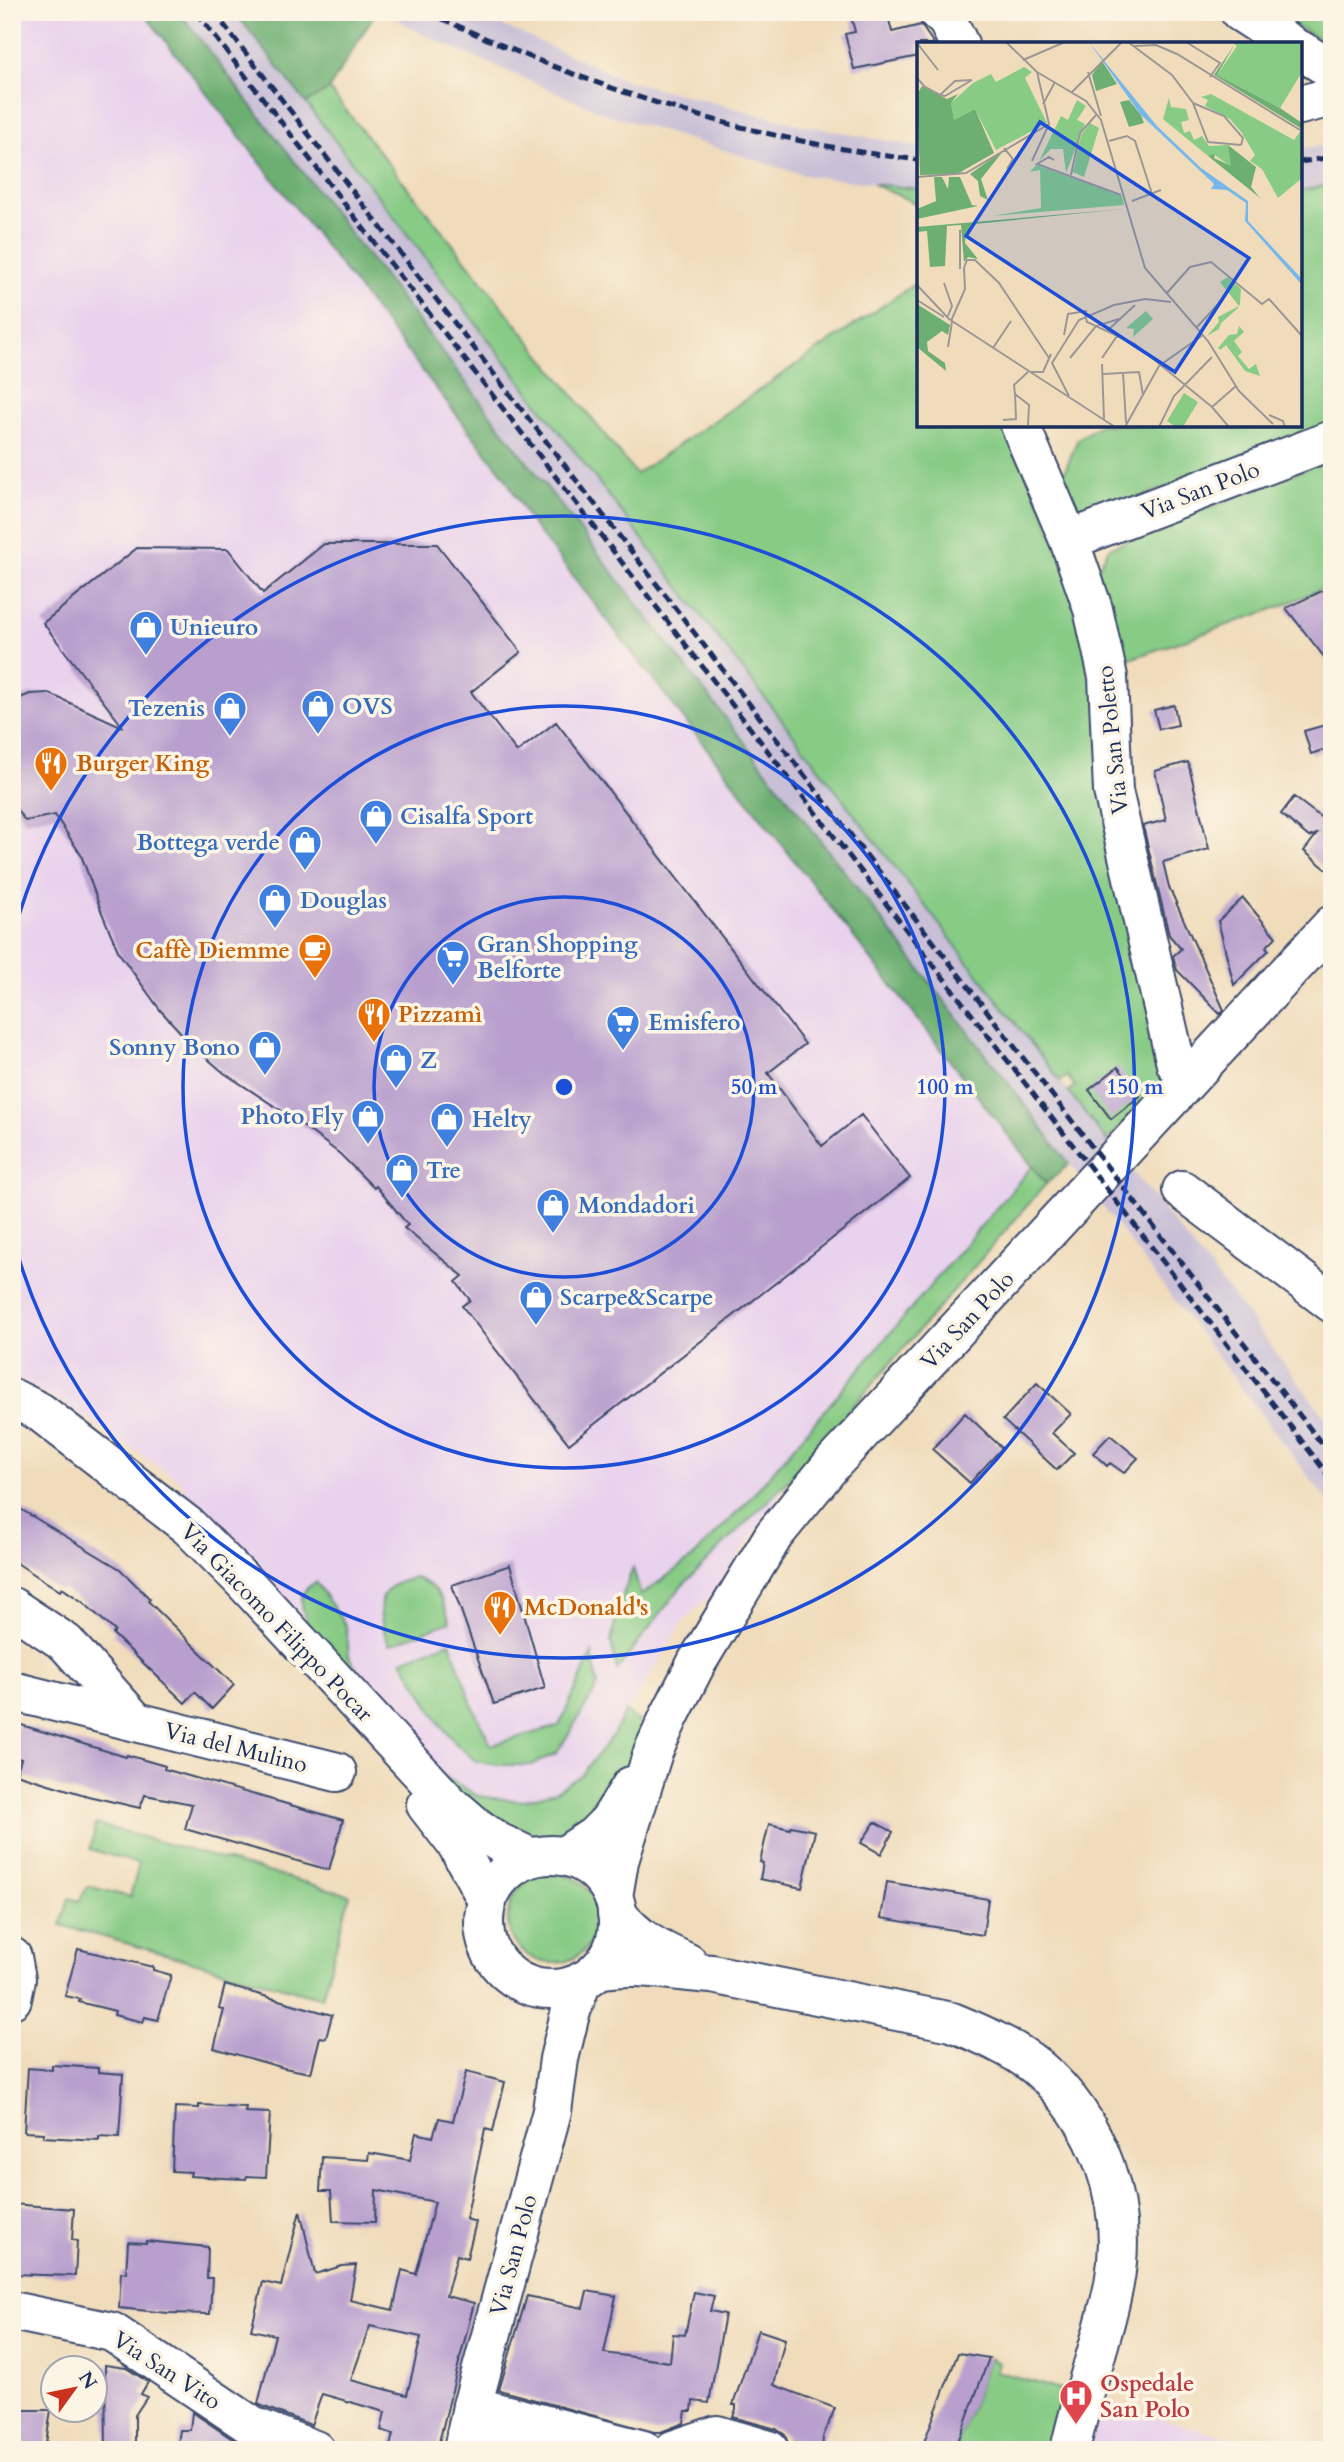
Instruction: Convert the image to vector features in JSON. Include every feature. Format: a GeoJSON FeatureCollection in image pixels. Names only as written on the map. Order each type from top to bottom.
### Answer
{"type":"FeatureCollection","features":[{"type":"Feature","properties":{"kind":"main road"},"geometry":{"type":"LineString","coordinates":[[938,12],[947,20],[958,42]]}},
{"type":"Feature","properties":{"kind":"main road"},"geometry":{"type":"LineString","coordinates":[[1240,12],[1287,42]]}},
{"type":"Feature","properties":{"kind":"main road"},"geometry":{"type":"LineString","coordinates":[[1302,51],[1332,70]]}},
{"type":"Feature","properties":{"kind":"main road"},"geometry":{"type":"LineString","coordinates":[[1302,104],[1332,97]]}},
{"type":"Feature","properties":{"kind":"main road","name":"Via San Poletto"},"geometry":{"type":"LineString","coordinates":[[1021,427],[1069,540],[1093,609],[1108,677],[1113,791],[1176,1064]]}},
{"type":"Feature","properties":{"kind":"main road","name":"Via San Polo"},"geometry":{"type":"LineString","coordinates":[[1069,540],[1332,440]]}},
{"type":"Feature","properties":{"kind":"main road","name":"Via San Polo"},"geometry":{"type":"LineString","coordinates":[[559,2059],[545,2022],[523,1983],[497,1962],[489,1948],[484,1932],[484,1916],[487,1900],[497,1882],[512,1867],[547,1857],[594,1836],[609,1821],[653,1752],[697,1662],[774,1535],[833,1463],[1332,925]]}},
{"type":"Feature","properties":{"kind":"main road"},"geometry":{"type":"LineString","coordinates":[[1182,1190],[1332,1303]]}},
{"type":"Feature","properties":{"kind":"main road","name":"Via Giacomo Filippo Pocar"},"geometry":{"type":"LineString","coordinates":[[12,1398],[40,1412],[188,1526],[244,1582],[448,1802],[478,1828],[498,1842],[547,1857]]}},
{"type":"Feature","properties":{"kind":"main road","name":"Via Giacomo Filippo Pocar"},"geometry":{"type":"LineString","coordinates":[[12,1426],[37,1436],[173,1542],[443,1825],[469,1864],[487,1900]]}},
{"type":"Feature","properties":{"kind":"main road","name":"Via del Mulino"},"geometry":{"type":"LineString","coordinates":[[12,1607],[66,1643],[136,1722]]}},
{"type":"Feature","properties":{"kind":"main road","name":"Via del Mulino"},"geometry":{"type":"LineString","coordinates":[[12,1691],[337,1772]]}},
{"type":"Feature","properties":{"kind":"main road","name":"Via San Polo"},"geometry":{"type":"LineString","coordinates":[[467,2430],[552,2111],[559,2059],[570,2014],[590,1975],[610,1954],[617,1935],[615,1905],[619,1861],[653,1752]]}},
{"type":"Feature","properties":{"kind":"main road"},"geometry":{"type":"LineString","coordinates":[[547,1857],[580,1861],[594,1870],[631,1931],[648,1945],[712,1974]]}},
{"type":"Feature","properties":{"kind":"main road"},"geometry":{"type":"LineString","coordinates":[[12,1957],[16,1979],[12,1998]]}},
{"type":"Feature","properties":{"kind":"main road"},"geometry":{"type":"LineString","coordinates":[[523,1983],[542,1988],[563,1988],[615,1966],[712,1974],[952,2022],[978,2032],[1019,2055],[1056,2086],[1078,2111],[1094,2138],[1107,2170],[1117,2225],[1114,2281],[1106,2320],[1070,2450]]}},
{"type":"Feature","properties":{"kind":"main road","name":"Via San Vito"},"geometry":{"type":"LineString","coordinates":[[12,2311],[112,2332],[252,2426],[315,2450]]}},
{"type":"Feature","properties":{"kind":"main road"},"geometry":{"type":"LineString","coordinates":[[467,2430],[530,2440],[643,2450]]}},
{"type":"Feature","properties":{"kind":"main road"},"geometry":{"type":"LineString","coordinates":[[673,2450],[717,2435],[769,2450]]}},
{"type":"Feature","properties":{"kind":"shaded area","name":"Gran Shopping Belforte"},"geometry":{"type":"Polygon","coordinates":[[[12,12],[143,12],[505,477],[529,520],[1032,1166],[746,1503],[692,1558],[640,1595],[632,1570],[618,1608],[611,1642],[617,1670],[681,1587],[790,1479],[718,1587],[682,1623],[613,1735],[581,1775],[554,1792],[521,1801],[478,1796],[442,1775],[377,1701],[349,1656],[346,1626],[316,1582],[305,1589],[303,1603],[306,1621],[282,1600],[190,1497],[178,1479],[64,1404],[20,1383],[12,1375],[12,12]]]}},
{"type":"Feature","properties":{"kind":"shaded area"},"geometry":{"type":"Polygon","coordinates":[[[179,12],[235,12],[1068,1091],[1231,1294],[1332,1426],[1332,1507],[1025,1105],[179,12]]]}},
{"type":"Feature","properties":{"kind":"shaded area"},"geometry":{"type":"Polygon","coordinates":[[[385,12],[472,12],[625,80],[797,124],[917,147],[917,189],[804,175],[604,113],[424,35],[385,12]]]}},
{"type":"Feature","properties":{"kind":"shaded area"},"geometry":{"type":"Polygon","coordinates":[[[1332,145],[1332,184],[1302,191],[1302,148],[1332,145]]]}},
{"type":"Feature","properties":{"kind":"shaded area","name":"Ospedale San Polo"},"geometry":{"type":"Polygon","coordinates":[[[989,2358],[999,2363],[996,2371],[1276,2450],[955,2450],[989,2358]]]}},
{"type":"Feature","properties":{"kind":"green space"},"geometry":{"type":"Polygon","coordinates":[[[143,12],[179,12],[1025,1105],[1069,1164],[1046,1184],[529,520],[505,477],[143,12]]]}},
{"type":"Feature","properties":{"kind":"green space"},"geometry":{"type":"Polygon","coordinates":[[[235,12],[376,12],[329,89],[306,103],[235,12]]]}},
{"type":"Feature","properties":{"kind":"green space"},"geometry":{"type":"Polygon","coordinates":[[[1272,12],[1332,12],[1332,47],[1272,12]]]}},
{"type":"Feature","properties":{"kind":"green space"},"geometry":{"type":"Polygon","coordinates":[[[329,89],[636,474],[917,282],[917,427],[1008,427],[1060,550],[1096,673],[1169,1078],[1107,1141],[1068,1091],[1075,1086],[1067,1076],[1060,1081],[306,103],[329,89]]]}},
{"type":"Feature","properties":{"kind":"green space"},"geometry":{"type":"Polygon","coordinates":[[[873,184],[917,189],[917,204],[873,184]]]}},
{"type":"Feature","properties":{"kind":"green space"},"geometry":{"type":"Polygon","coordinates":[[[1332,184],[1332,429],[1072,521],[1057,490],[1078,439],[1097,427],[1302,427],[1302,191],[1332,184]]]}},
{"type":"Feature","properties":{"kind":"green space"},"geometry":{"type":"Polygon","coordinates":[[[1332,458],[1332,584],[1279,607],[1124,661],[1094,575],[1109,548],[1332,458]]]}},
{"type":"Feature","properties":{"kind":"green space"},"geometry":{"type":"Polygon","coordinates":[[[1032,1166],[1046,1184],[790,1479],[681,1587],[617,1670],[611,1642],[618,1608],[633,1568],[641,1595],[692,1558],[746,1503],[1032,1166]]]}},
{"type":"Feature","properties":{"kind":"green space"},"geometry":{"type":"Polygon","coordinates":[[[415,1578],[434,1589],[450,1622],[389,1645],[382,1622],[381,1602],[391,1587],[415,1578]]]}},
{"type":"Feature","properties":{"kind":"green space"},"geometry":{"type":"Polygon","coordinates":[[[316,1582],[346,1626],[349,1656],[377,1701],[415,1749],[442,1775],[478,1796],[521,1801],[554,1792],[581,1775],[613,1735],[625,1712],[646,1726],[621,1776],[600,1809],[574,1833],[552,1841],[509,1836],[475,1815],[380,1722],[348,1685],[323,1650],[306,1620],[302,1597],[316,1582]]]}},
{"type":"Feature","properties":{"kind":"green space"},"geometry":{"type":"Polygon","coordinates":[[[450,1642],[473,1707],[491,1745],[559,1726],[592,1653],[598,1686],[557,1753],[532,1765],[497,1765],[476,1761],[458,1746],[440,1724],[402,1660],[450,1642]]]}},
{"type":"Feature","properties":{"kind":"green space"},"geometry":{"type":"Polygon","coordinates":[[[96,1824],[350,1895],[322,1998],[61,1925],[69,1898],[79,1901],[88,1886],[130,1897],[139,1864],[90,1849],[96,1824]]]}},
{"type":"Feature","properties":{"kind":"green space"},"geometry":{"type":"Polygon","coordinates":[[[544,1873],[562,1873],[578,1880],[591,1893],[598,1909],[598,1927],[591,1943],[578,1956],[562,1963],[544,1963],[528,1956],[515,1943],[508,1927],[508,1909],[515,1893],[528,1880],[544,1873]]]}},
{"type":"Feature","properties":{"kind":"green space"},"geometry":{"type":"Polygon","coordinates":[[[989,2358],[999,2363],[996,2371],[1070,2393],[1055,2450],[955,2450],[989,2358]]]}},
{"type":"Feature","properties":{"kind":"building"},"geometry":{"type":"Polygon","coordinates":[[[850,12],[887,12],[892,32],[921,25],[933,42],[917,42],[917,56],[854,69],[845,34],[855,32],[850,12]]]}},
{"type":"Feature","properties":{"kind":"building","name":"Gran Shopping Belforte"},"geometry":{"type":"Polygon","coordinates":[[[324,544],[437,544],[521,652],[471,692],[517,752],[556,722],[805,1044],[768,1073],[822,1146],[861,1115],[910,1178],[569,1444],[462,1306],[470,1300],[456,1282],[463,1276],[404,1228],[408,1225],[376,1186],[374,1188],[340,1154],[294,1119],[224,1073],[194,1047],[161,1011],[119,953],[81,855],[55,815],[25,821],[12,803],[12,705],[20,698],[30,694],[48,693],[123,727],[43,623],[137,548],[228,549],[263,593],[324,544]]]}},
{"type":"Feature","properties":{"kind":"building"},"geometry":{"type":"Polygon","coordinates":[[[1332,586],[1332,667],[1286,608],[1332,586]]]}},
{"type":"Feature","properties":{"kind":"building"},"geometry":{"type":"Polygon","coordinates":[[[1174,705],[1178,725],[1159,729],[1154,710],[1174,705]]]}},
{"type":"Feature","properties":{"kind":"building"},"geometry":{"type":"Polygon","coordinates":[[[1332,723],[1332,747],[1311,754],[1304,731],[1332,723]]]}},
{"type":"Feature","properties":{"kind":"building"},"geometry":{"type":"Polygon","coordinates":[[[1188,762],[1209,849],[1163,862],[1169,887],[1224,1010],[1220,1014],[1177,970],[1173,956],[1181,949],[1169,935],[1143,826],[1166,820],[1155,771],[1188,762]]]}},
{"type":"Feature","properties":{"kind":"building"},"geometry":{"type":"Polygon","coordinates":[[[1294,797],[1327,822],[1332,816],[1332,874],[1304,851],[1317,834],[1309,837],[1281,814],[1294,797]]]}},
{"type":"Feature","properties":{"kind":"building"},"geometry":{"type":"Polygon","coordinates":[[[1243,898],[1276,937],[1266,947],[1269,950],[1234,985],[1218,921],[1243,898]]]}},
{"type":"Feature","properties":{"kind":"building"},"geometry":{"type":"Polygon","coordinates":[[[1118,1067],[1140,1096],[1111,1119],[1089,1090],[1118,1067]]]}},
{"type":"Feature","properties":{"kind":"building"},"geometry":{"type":"Polygon","coordinates":[[[1037,1383],[1071,1414],[1052,1433],[1074,1453],[1057,1470],[1003,1420],[1037,1383]]]}},
{"type":"Feature","properties":{"kind":"building"},"geometry":{"type":"Polygon","coordinates":[[[965,1413],[1002,1448],[970,1483],[932,1449],[965,1413]]]}},
{"type":"Feature","properties":{"kind":"building"},"geometry":{"type":"Polygon","coordinates":[[[1110,1435],[1138,1458],[1124,1473],[1110,1463],[1107,1466],[1093,1453],[1110,1435]]]}},
{"type":"Feature","properties":{"kind":"building"},"geometry":{"type":"Polygon","coordinates":[[[12,1504],[120,1569],[150,1599],[148,1601],[234,1685],[212,1709],[195,1692],[185,1703],[84,1603],[12,1560],[12,1504]]]}},
{"type":"Feature","properties":{"kind":"building","name":"McDonald's"},"geometry":{"type":"Polygon","coordinates":[[[510,1565],[545,1688],[494,1704],[452,1585],[510,1565]]]}},
{"type":"Feature","properties":{"kind":"building"},"geometry":{"type":"Polygon","coordinates":[[[18,1724],[343,1820],[329,1870],[185,1829],[192,1804],[145,1795],[140,1808],[88,1796],[16,1774],[21,1759],[12,1757],[12,1743],[18,1724]]]}},
{"type":"Feature","properties":{"kind":"building"},"geometry":{"type":"Polygon","coordinates":[[[875,1822],[893,1832],[881,1854],[861,1843],[875,1822]]]}},
{"type":"Feature","properties":{"kind":"building"},"geometry":{"type":"Polygon","coordinates":[[[769,1824],[815,1831],[802,1888],[760,1879],[763,1863],[760,1862],[769,1824]]]}},
{"type":"Feature","properties":{"kind":"building"},"geometry":{"type":"Polygon","coordinates":[[[887,1882],[988,1899],[983,1935],[881,1918],[887,1882]]]}},
{"type":"Feature","properties":{"kind":"building"},"geometry":{"type":"Polygon","coordinates":[[[78,1949],[153,1967],[153,1970],[171,1975],[158,2020],[145,2017],[143,2022],[114,2015],[115,2011],[65,1996],[78,1949]]]}},
{"type":"Feature","properties":{"kind":"building"},"geometry":{"type":"Polygon","coordinates":[[[225,1985],[332,2015],[326,2038],[320,2037],[311,2073],[214,2048],[224,2010],[219,2009],[225,1985]]]}},
{"type":"Feature","properties":{"kind":"building"},"geometry":{"type":"Polygon","coordinates":[[[52,2065],[98,2068],[98,2072],[123,2074],[119,2137],[99,2136],[99,2140],[43,2137],[44,2133],[24,2132],[28,2068],[52,2070],[52,2065]]]}},
{"type":"Feature","properties":{"kind":"building"},"geometry":{"type":"Polygon","coordinates":[[[466,2072],[505,2082],[493,2131],[485,2129],[466,2219],[476,2222],[467,2258],[457,2255],[446,2296],[474,2303],[437,2450],[389,2450],[393,2434],[381,2430],[385,2412],[322,2394],[311,2425],[258,2404],[275,2335],[251,2330],[263,2282],[281,2286],[300,2211],[315,2274],[356,2265],[350,2300],[393,2310],[402,2270],[416,2274],[435,2202],[376,2190],[375,2222],[333,2221],[331,2191],[320,2191],[322,2157],[368,2160],[369,2153],[410,2160],[416,2133],[433,2137],[439,2118],[453,2121],[466,2072]],[[370,2326],[351,2380],[407,2395],[421,2337],[370,2326]]]}},
{"type":"Feature","properties":{"kind":"building"},"geometry":{"type":"Polygon","coordinates":[[[199,2105],[246,2107],[245,2112],[270,2113],[266,2177],[247,2176],[246,2179],[190,2176],[191,2172],[172,2171],[175,2107],[199,2108],[199,2105]]]}},
{"type":"Feature","properties":{"kind":"building"},"geometry":{"type":"Polygon","coordinates":[[[12,2204],[74,2209],[72,2240],[77,2241],[75,2276],[12,2274],[12,2204]]]}},
{"type":"Feature","properties":{"kind":"building"},"geometry":{"type":"Polygon","coordinates":[[[146,2241],[208,2247],[207,2278],[212,2278],[210,2314],[119,2308],[121,2272],[126,2273],[128,2242],[146,2241]]]}},
{"type":"Feature","properties":{"kind":"building"},"geometry":{"type":"Polygon","coordinates":[[[587,2291],[616,2296],[604,2353],[670,2362],[673,2334],[685,2335],[694,2292],[714,2296],[710,2311],[725,2314],[709,2403],[693,2401],[692,2411],[686,2411],[684,2423],[654,2432],[499,2390],[527,2296],[583,2308],[587,2291]]]}},
{"type":"Feature","properties":{"kind":"building"},"geometry":{"type":"Polygon","coordinates":[[[758,2330],[785,2339],[774,2385],[835,2408],[823,2437],[822,2450],[790,2450],[785,2435],[776,2429],[733,2417],[736,2405],[733,2405],[758,2330]]]}},
{"type":"Feature","properties":{"kind":"building"},"geometry":{"type":"Polygon","coordinates":[[[958,2353],[989,2358],[955,2450],[921,2450],[958,2353]]]}},
{"type":"Feature","properties":{"kind":"building"},"geometry":{"type":"Polygon","coordinates":[[[108,2365],[126,2368],[148,2382],[141,2394],[147,2397],[135,2415],[135,2450],[106,2450],[108,2365]]]}},
{"type":"Feature","properties":{"kind":"building"},"geometry":{"type":"Polygon","coordinates":[[[12,2410],[38,2410],[38,2424],[49,2424],[45,2450],[12,2450],[12,2410]]]}},
{"type":"Feature","properties":{"kind":"building"},"geometry":{"type":"Polygon","coordinates":[[[192,2412],[253,2450],[177,2450],[180,2430],[190,2430],[192,2412]]]}},
{"type":"Feature","properties":{"kind":"railway"},"geometry":{"type":"LineString","coordinates":[[196,12],[1332,1480]]}},
{"type":"Feature","properties":{"kind":"railway"},"geometry":{"type":"LineString","coordinates":[[214,12],[1332,1457]]}},
{"type":"Feature","properties":{"kind":"railway"},"geometry":{"type":"LineString","coordinates":[[428,12],[546,64],[668,106],[792,139],[917,160]]}},
{"type":"Feature","properties":{"kind":"railway"},"geometry":{"type":"LineString","coordinates":[[1302,162],[1332,157]]}},
{"type":"Feature","properties":{"kind":"place","name":"Unieuro"},"geometry":{"type":"Point","coordinates":[146,657]}},
{"type":"Feature","properties":{"kind":"place","name":"OVS"},"geometry":{"type":"Point","coordinates":[318,736]}},
{"type":"Feature","properties":{"kind":"place","name":"Tezenis"},"geometry":{"type":"Point","coordinates":[230,738]}},
{"type":"Feature","properties":{"kind":"place","name":"Burger King"},"geometry":{"type":"Point","coordinates":[51,793]}},
{"type":"Feature","properties":{"kind":"place","name":"Cisalfa Sport"},"geometry":{"type":"Point","coordinates":[376,846]}},
{"type":"Feature","properties":{"kind":"place","name":"Bottega verde"},"geometry":{"type":"Point","coordinates":[305,872]}},
{"type":"Feature","properties":{"kind":"place","name":"Douglas"},"geometry":{"type":"Point","coordinates":[275,930]}},
{"type":"Feature","properties":{"kind":"place","name":"Caffè Diemme"},"geometry":{"type":"Point","coordinates":[315,980]}},
{"type":"Feature","properties":{"kind":"place","name":"Gran Shopping Belforte"},"geometry":{"type":"Point","coordinates":[453,987]}},
{"type":"Feature","properties":{"kind":"place","name":"Pizzamì"},"geometry":{"type":"Point","coordinates":[374,1044]}},
{"type":"Feature","properties":{"kind":"place","name":"Emisfero"},"geometry":{"type":"Point","coordinates":[623,1052]}},
{"type":"Feature","properties":{"kind":"place","name":"Sonny Bono"},"geometry":{"type":"Point","coordinates":[265,1077]}},
{"type":"Feature","properties":{"kind":"place","name":"Z"},"geometry":{"type":"Point","coordinates":[396,1090]}},
{"type":"Feature","properties":{"kind":"place","name":"Photo Fly"},"geometry":{"type":"Point","coordinates":[368,1146]}},
{"type":"Feature","properties":{"kind":"place","name":"Helty"},"geometry":{"type":"Point","coordinates":[447,1149]}},
{"type":"Feature","properties":{"kind":"place","name":"Tre"},"geometry":{"type":"Point","coordinates":[402,1200]}},
{"type":"Feature","properties":{"kind":"place","name":"Mondadori"},"geometry":{"type":"Point","coordinates":[553,1235]}},
{"type":"Feature","properties":{"kind":"place","name":"Scarpe&Scarpe"},"geometry":{"type":"Point","coordinates":[536,1327]}},
{"type":"Feature","properties":{"kind":"place","name":"McDonald's"},"geometry":{"type":"Point","coordinates":[500,1637]}},
{"type":"Feature","properties":{"kind":"place","name":"Ospedale San Polo"},"geometry":{"type":"Point","coordinates":[1076,2426]}}]}
